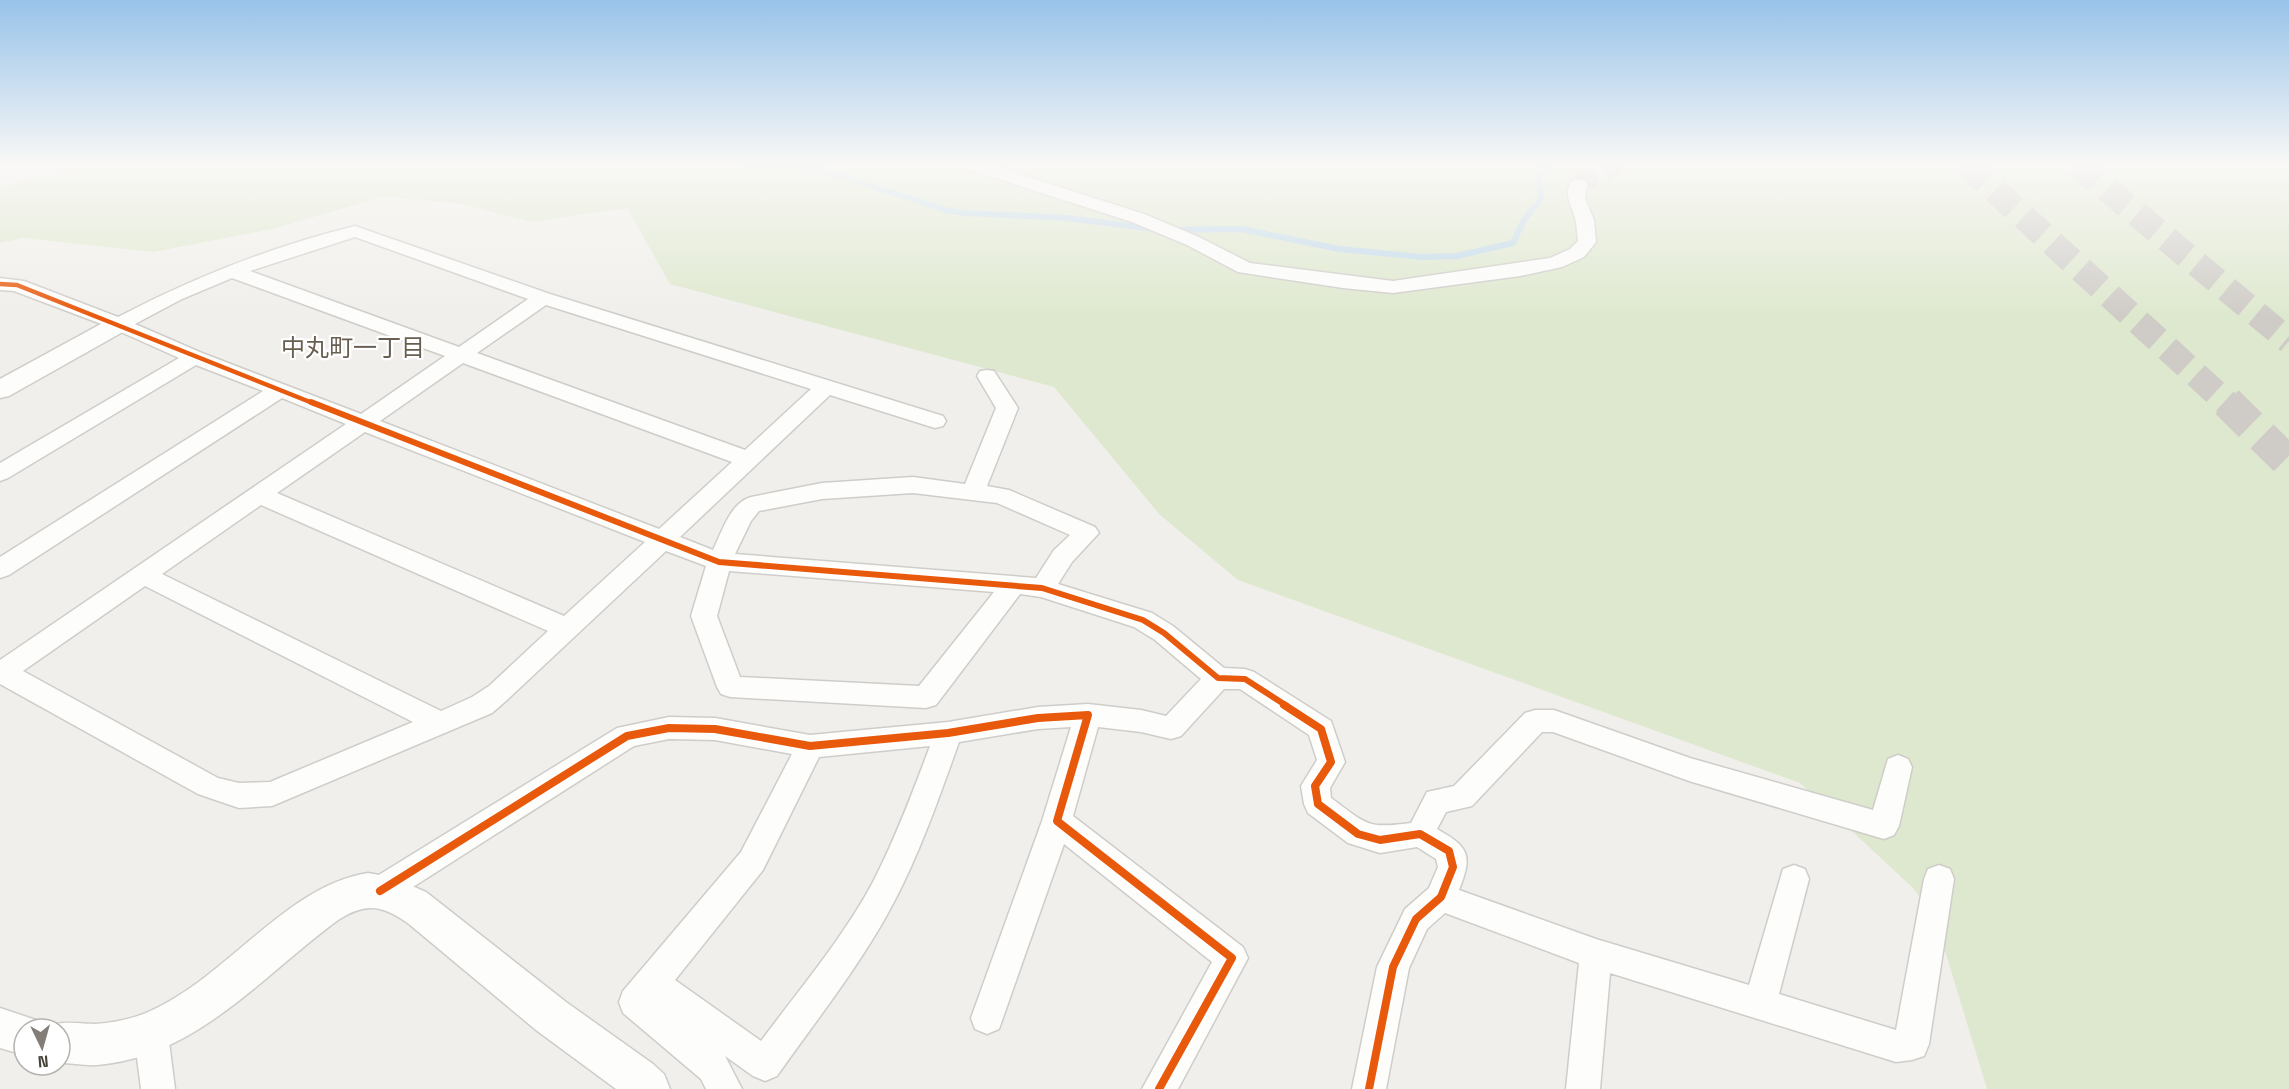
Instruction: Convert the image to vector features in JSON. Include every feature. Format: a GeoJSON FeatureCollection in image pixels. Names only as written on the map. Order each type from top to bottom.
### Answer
{"type":"FeatureCollection","features":[{"type":"Feature","properties":{"kind":"street"},"geometry":{"type":"LineString","coordinates":[[1128,215],[1193,241],[1245,268],[1393,287],[1555,263],[1577,253],[1587,242],[1583,215]]}},
{"type":"Feature","properties":{"kind":"street"},"geometry":{"type":"LineString","coordinates":[[0,390],[175,295],[232,271],[355,231],[543,298],[935,421]]}},
{"type":"Feature","properties":{"kind":"street"},"geometry":{"type":"LineString","coordinates":[[232,271],[747,459]]}},
{"type":"Feature","properties":{"kind":"street"},"geometry":{"type":"LineString","coordinates":[[0,284],[17,285],[119,324],[195,357],[660,541],[719,562],[1042,588],[1143,620],[1164,633],[1218,678],[1245,679],[1321,729],[1331,762],[1315,786],[1318,804],[1358,834],[1380,840],[1420,834],[1449,851],[1453,867],[1441,897],[1416,919],[1393,967],[1369,1089]]}},
{"type":"Feature","properties":{"kind":"street"},"geometry":{"type":"LineString","coordinates":[[543,298],[1,672],[208,786],[245,798],[272,794],[482,705],[498,693],[825,388]]}},
{"type":"Feature","properties":{"kind":"street"},"geometry":{"type":"LineString","coordinates":[[0,474],[195,357]]}},
{"type":"Feature","properties":{"kind":"street"},"geometry":{"type":"LineString","coordinates":[[973,493],[1007,408],[987,376]]}},
{"type":"Feature","properties":{"kind":"street"},"geometry":{"type":"LineString","coordinates":[[0,569],[280,390]]}},
{"type":"Feature","properties":{"kind":"street"},"geometry":{"type":"LineString","coordinates":[[1014,584],[926,697],[730,687],[704,616],[719,562],[741,517],[751,506],[774,499],[822,491],[913,485],[1001,496],[1087,533],[1063,556],[1042,588]]}},
{"type":"Feature","properties":{"kind":"street"},"geometry":{"type":"LineString","coordinates":[[260,495],[567,628]]}},
{"type":"Feature","properties":{"kind":"street"},"geometry":{"type":"LineString","coordinates":[[144,574],[440,723]]}},
{"type":"Feature","properties":{"kind":"street"},"geometry":{"type":"LineString","coordinates":[[72,1044],[103,1045],[129,1041],[151,1034],[209,998],[325,906],[352,894],[380,891],[627,736],[669,728],[715,729],[810,746],[948,733],[1038,718],[1088,716],[1141,721],[1172,728],[1218,678]]}},
{"type":"Feature","properties":{"kind":"street"},"geometry":{"type":"LineString","coordinates":[[987,1018],[1057,820],[1088,716]]}},
{"type":"Feature","properties":{"kind":"street"},"geometry":{"type":"LineString","coordinates":[[1420,834],[1437,801],[1462,797],[1535,721],[1554,721],[1689,769],[1884,826],[1898,767]]}},
{"type":"Feature","properties":{"kind":"street"},"geometry":{"type":"LineString","coordinates":[[652,983],[765,1064],[861,929],[884,891],[929,788],[948,733]]}},
{"type":"Feature","properties":{"kind":"street"},"geometry":{"type":"LineString","coordinates":[[725,1089],[713,1067],[635,1002],[752,861],[810,746]]}},
{"type":"Feature","properties":{"kind":"street"},"geometry":{"type":"LineString","coordinates":[[1057,820],[1232,958],[1159,1089]]}},
{"type":"Feature","properties":{"kind":"street"},"geometry":{"type":"LineString","coordinates":[[1760,1005],[1794,879]]}},
{"type":"Feature","properties":{"kind":"street"},"geometry":{"type":"LineString","coordinates":[[1441,897],[1596,954],[1896,1046],[1912,1044],[1939,879]]}},
{"type":"Feature","properties":{"kind":"street"},"geometry":{"type":"LineString","coordinates":[[380,891],[410,902],[550,1015],[649,1089]]}},
{"type":"Feature","properties":{"kind":"street"},"geometry":{"type":"LineString","coordinates":[[1583,1089],[1596,954]]}},
{"type":"Feature","properties":{"kind":"street"},"geometry":{"type":"LineString","coordinates":[[151,1034],[158,1089]]}},
{"type":"Feature","properties":{"kind":"green space"},"geometry":{"type":"Polygon","coordinates":[[[0,215],[321,215],[272,229],[153,252],[23,238],[0,243],[0,215]]]}},
{"type":"Feature","properties":{"kind":"green space"},"geometry":{"type":"Polygon","coordinates":[[[504,215],[581,215],[532,222],[504,215]]]}},
{"type":"Feature","properties":{"kind":"green space"},"geometry":{"type":"Polygon","coordinates":[[[631,215],[2289,215],[2289,1089],[1987,1089],[1934,915],[1912,887],[1800,783],[1238,580],[1159,514],[1054,387],[670,284],[631,215]]]}},
{"type":"Feature","properties":{"kind":"waterway"},"geometry":{"type":"LineString","coordinates":[[1002,215],[1068,218],[1154,229]]}},
{"type":"Feature","properties":{"kind":"waterway"},"geometry":{"type":"LineString","coordinates":[[1172,230],[1241,229],[1339,249],[1422,257],[1457,256],[1513,243],[1528,215]]}},
{"type":"Feature","properties":{"kind":"tunnel"},"geometry":{"type":"LineString","coordinates":[[2021,215],[2228,404]]}},
{"type":"Feature","properties":{"kind":"tunnel"},"geometry":{"type":"LineString","coordinates":[[2138,215],[2289,341]]}},
{"type":"Feature","properties":{"kind":"tunnel"},"geometry":{"type":"LineString","coordinates":[[2227,402],[2289,463]]}},
{"type":"Feature","properties":{"kind":"cycle path"},"geometry":{"type":"LineString","coordinates":[[0,284],[17,285],[119,324],[195,357],[719,562],[1042,588],[1143,620],[1164,633],[1218,678],[1245,679],[1321,729],[1331,762],[1315,786],[1318,804],[1358,834],[1380,840],[1420,834],[1449,851],[1453,867],[1441,897],[1416,919],[1393,967],[1369,1089]]}},
{"type":"Feature","properties":{"kind":"cycle path"},"geometry":{"type":"LineString","coordinates":[[380,891],[627,736],[669,728],[715,729],[810,746],[948,733],[1038,718],[1088,715],[1057,821],[1232,958],[1159,1089]]}},
{"type":"Feature","properties":{"kind":"district","name":"中丸町一丁目"},"geometry":{"type":"Point","coordinates":[353,347]}}]}
